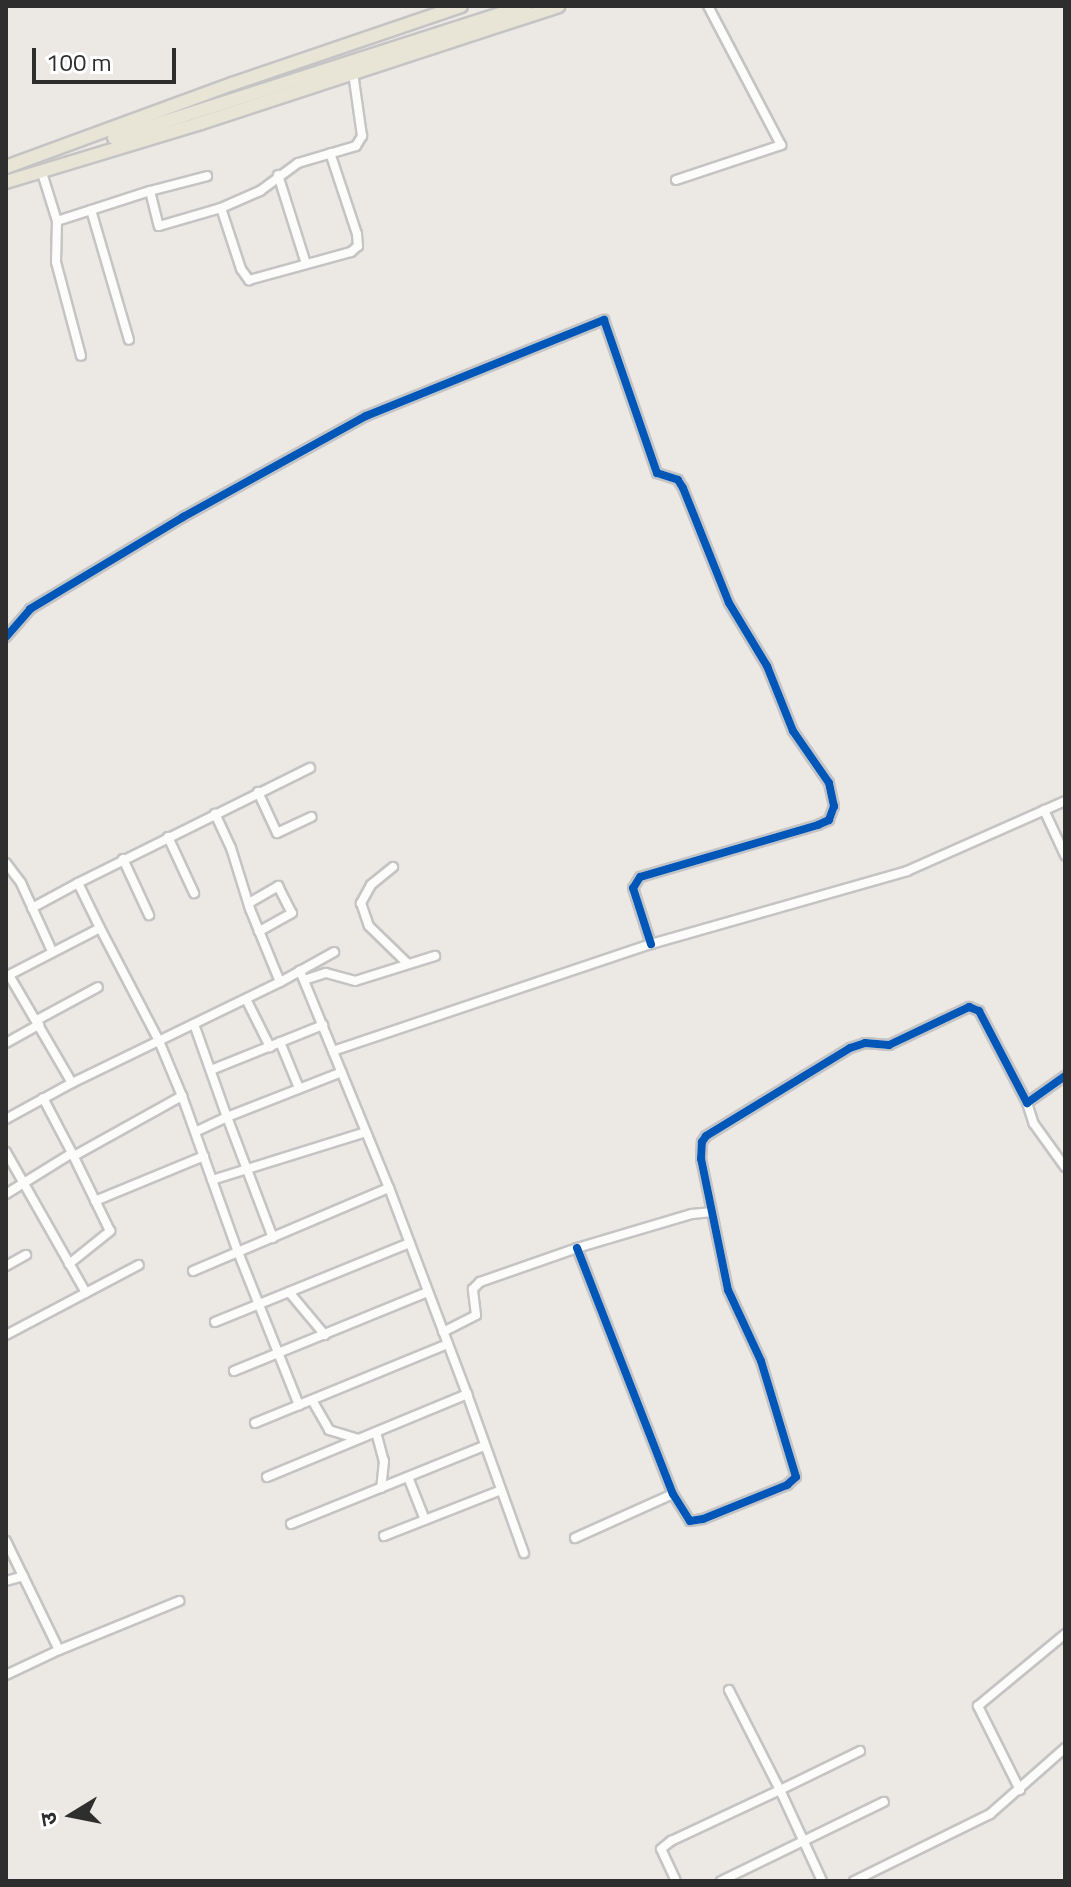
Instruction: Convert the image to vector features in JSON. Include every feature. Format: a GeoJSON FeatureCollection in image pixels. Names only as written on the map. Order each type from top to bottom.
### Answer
{"type":"FeatureCollection","features":[{"type":"Feature","properties":{"kind":"main road"},"geometry":{"type":"LineString","coordinates":[[6,167],[232,84],[461,6]]}},
{"type":"Feature","properties":{"kind":"main road"},"geometry":{"type":"LineString","coordinates":[[72,144],[95,144],[525,6]]}},
{"type":"Feature","properties":{"kind":"main road"},"geometry":{"type":"LineString","coordinates":[[6,182],[76,158],[201,123],[557,6]]}},
{"type":"Feature","properties":{"kind":"main road"},"geometry":{"type":"LineString","coordinates":[[76,158],[95,144]]}},
{"type":"Feature","properties":{"kind":"street"},"geometry":{"type":"LineString","coordinates":[[676,180],[781,145],[708,6]]}},
{"type":"Feature","properties":{"kind":"street"},"geometry":{"type":"LineString","coordinates":[[150,191],[159,226],[221,208],[260,191],[298,163],[356,146],[362,136],[353,73]]}},
{"type":"Feature","properties":{"kind":"street"},"geometry":{"type":"LineString","coordinates":[[221,208],[241,269],[249,280],[351,252],[358,246],[330,153]]}},
{"type":"Feature","properties":{"kind":"street"},"geometry":{"type":"LineString","coordinates":[[278,175],[306,264]]}},
{"type":"Feature","properties":{"kind":"street"},"geometry":{"type":"LineString","coordinates":[[43,176],[57,221],[56,262],[81,356]]}},
{"type":"Feature","properties":{"kind":"street"},"geometry":{"type":"LineString","coordinates":[[57,221],[207,176]]}},
{"type":"Feature","properties":{"kind":"street"},"geometry":{"type":"LineString","coordinates":[[91,210],[129,340]]}},
{"type":"Feature","properties":{"kind":"street"},"geometry":{"type":"LineString","coordinates":[[6,637],[30,609],[366,416],[604,320],[657,473],[678,480],[683,488],[729,603],[767,666],[793,731],[829,783],[834,806],[829,820],[818,825],[640,877],[633,888],[651,944]]}},
{"type":"Feature","properties":{"kind":"street"},"geometry":{"type":"LineString","coordinates":[[32,908],[123,859],[310,768]]}},
{"type":"Feature","properties":{"kind":"street"},"geometry":{"type":"LineString","coordinates":[[258,792],[277,833],[311,817]]}},
{"type":"Feature","properties":{"kind":"street"},"geometry":{"type":"LineString","coordinates":[[333,1051],[651,944],[885,879],[946,856],[1065,801]]}},
{"type":"Feature","properties":{"kind":"street"},"geometry":{"type":"LineString","coordinates":[[1044,810],[1065,855]]}},
{"type":"Feature","properties":{"kind":"street"},"geometry":{"type":"LineString","coordinates":[[215,813],[280,982]]}},
{"type":"Feature","properties":{"kind":"street"},"geometry":{"type":"LineString","coordinates":[[168,837],[194,893]]}},
{"type":"Feature","properties":{"kind":"street"},"geometry":{"type":"LineString","coordinates":[[123,859],[149,915]]}},
{"type":"Feature","properties":{"kind":"street"},"geometry":{"type":"LineString","coordinates":[[6,863],[52,951]]}},
{"type":"Feature","properties":{"kind":"street"},"geometry":{"type":"LineString","coordinates":[[393,867],[371,885],[361,903],[369,926],[408,964]]}},
{"type":"Feature","properties":{"kind":"street"},"geometry":{"type":"LineString","coordinates":[[78,883],[159,1041],[299,1405]]}},
{"type":"Feature","properties":{"kind":"street"},"geometry":{"type":"LineString","coordinates":[[249,903],[278,886],[292,913],[259,931]]}},
{"type":"Feature","properties":{"kind":"street"},"geometry":{"type":"LineString","coordinates":[[72,1083],[8,975],[100,928]]}},
{"type":"Feature","properties":{"kind":"street"},"geometry":{"type":"LineString","coordinates":[[6,1119],[334,952]]}},
{"type":"Feature","properties":{"kind":"street"},"geometry":{"type":"LineString","coordinates":[[304,980],[326,973],[355,981],[435,956]]}},
{"type":"Feature","properties":{"kind":"street"},"geometry":{"type":"LineString","coordinates":[[300,971],[389,1188],[524,1553]]}},
{"type":"Feature","properties":{"kind":"street"},"geometry":{"type":"LineString","coordinates":[[6,1043],[98,987]]}},
{"type":"Feature","properties":{"kind":"street"},"geometry":{"type":"LineString","coordinates":[[246,999],[270,1047]]}},
{"type":"Feature","properties":{"kind":"street"},"geometry":{"type":"LineString","coordinates":[[577,1248],[673,1494],[685,1516],[696,1521],[787,1485],[796,1477],[764,1369],[731,1300],[701,1159],[702,1142],[706,1136],[859,1044],[889,1045],[973,1007],[979,1011],[1027,1103],[1034,1124],[1065,1167]]}},
{"type":"Feature","properties":{"kind":"street"},"geometry":{"type":"LineString","coordinates":[[194,1024],[273,1238]]}},
{"type":"Feature","properties":{"kind":"street"},"geometry":{"type":"LineString","coordinates":[[211,1070],[323,1025]]}},
{"type":"Feature","properties":{"kind":"street"},"geometry":{"type":"LineString","coordinates":[[280,1042],[299,1088]]}},
{"type":"Feature","properties":{"kind":"street"},"geometry":{"type":"LineString","coordinates":[[195,1132],[342,1072]]}},
{"type":"Feature","properties":{"kind":"street"},"geometry":{"type":"LineString","coordinates":[[1027,1103],[1065,1076]]}},
{"type":"Feature","properties":{"kind":"street"},"geometry":{"type":"LineString","coordinates":[[6,1194],[182,1096]]}},
{"type":"Feature","properties":{"kind":"street"},"geometry":{"type":"LineString","coordinates":[[43,1098],[110,1234],[69,1264]]}},
{"type":"Feature","properties":{"kind":"street"},"geometry":{"type":"LineString","coordinates":[[212,1180],[366,1132]]}},
{"type":"Feature","properties":{"kind":"street"},"geometry":{"type":"LineString","coordinates":[[6,1152],[86,1293]]}},
{"type":"Feature","properties":{"kind":"street"},"geometry":{"type":"LineString","coordinates":[[95,1201],[204,1156]]}},
{"type":"Feature","properties":{"kind":"street"},"geometry":{"type":"LineString","coordinates":[[193,1271],[389,1188]]}},
{"type":"Feature","properties":{"kind":"street"},"geometry":{"type":"LineString","coordinates":[[443,1332],[475,1317],[473,1289],[480,1282],[577,1248],[692,1214],[712,1212]]}},
{"type":"Feature","properties":{"kind":"street"},"geometry":{"type":"LineString","coordinates":[[215,1322],[410,1243]]}},
{"type":"Feature","properties":{"kind":"street"},"geometry":{"type":"LineString","coordinates":[[6,1266],[26,1255]]}},
{"type":"Feature","properties":{"kind":"street"},"geometry":{"type":"LineString","coordinates":[[6,1335],[139,1265]]}},
{"type":"Feature","properties":{"kind":"street"},"geometry":{"type":"LineString","coordinates":[[289,1292],[325,1335]]}},
{"type":"Feature","properties":{"kind":"street"},"geometry":{"type":"LineString","coordinates":[[234,1371],[428,1292]]}},
{"type":"Feature","properties":{"kind":"street"},"geometry":{"type":"LineString","coordinates":[[255,1423],[448,1344]]}},
{"type":"Feature","properties":{"kind":"street"},"geometry":{"type":"LineString","coordinates":[[267,1477],[467,1394]]}},
{"type":"Feature","properties":{"kind":"street"},"geometry":{"type":"LineString","coordinates":[[312,1400],[329,1430],[358,1439]]}},
{"type":"Feature","properties":{"kind":"street"},"geometry":{"type":"LineString","coordinates":[[376,1432],[384,1461],[381,1488]]}},
{"type":"Feature","properties":{"kind":"street"},"geometry":{"type":"LineString","coordinates":[[291,1524],[484,1446]]}},
{"type":"Feature","properties":{"kind":"street"},"geometry":{"type":"LineString","coordinates":[[408,1477],[425,1520]]}},
{"type":"Feature","properties":{"kind":"street"},"geometry":{"type":"LineString","coordinates":[[384,1536],[499,1491]]}},
{"type":"Feature","properties":{"kind":"street"},"geometry":{"type":"LineString","coordinates":[[575,1538],[673,1494]]}},
{"type":"Feature","properties":{"kind":"street"},"geometry":{"type":"LineString","coordinates":[[6,1541],[59,1650]]}},
{"type":"Feature","properties":{"kind":"street"},"geometry":{"type":"LineString","coordinates":[[6,1581],[23,1576]]}},
{"type":"Feature","properties":{"kind":"street"},"geometry":{"type":"LineString","coordinates":[[6,1675],[179,1601]]}},
{"type":"Feature","properties":{"kind":"street"},"geometry":{"type":"LineString","coordinates":[[1020,1790],[978,1706],[1065,1634]]}},
{"type":"Feature","properties":{"kind":"street"},"geometry":{"type":"LineString","coordinates":[[729,1690],[822,1881]]}},
{"type":"Feature","properties":{"kind":"street"},"geometry":{"type":"LineString","coordinates":[[854,1881],[990,1814],[1065,1748]]}},
{"type":"Feature","properties":{"kind":"street"},"geometry":{"type":"LineString","coordinates":[[676,1881],[661,1849],[671,1841],[860,1751]]}},
{"type":"Feature","properties":{"kind":"street"},"geometry":{"type":"LineString","coordinates":[[721,1881],[884,1802]]}},
{"type":"Feature","properties":{"kind":"cycle path"},"geometry":{"type":"LineString","coordinates":[[6,637],[30,609],[183,517],[366,416],[604,320],[657,473],[678,480],[683,488],[729,603],[767,666],[793,731],[829,783],[834,806],[829,820],[818,825],[640,877],[633,888],[651,944]]}},
{"type":"Feature","properties":{"kind":"cycle path"},"geometry":{"type":"LineString","coordinates":[[577,1248],[673,1494],[690,1521],[703,1519],[787,1485],[796,1477],[761,1361],[728,1290],[701,1159],[702,1142],[706,1136],[850,1048],[865,1043],[889,1045],[969,1007],[979,1011],[1027,1103],[1065,1076]]}}]}
